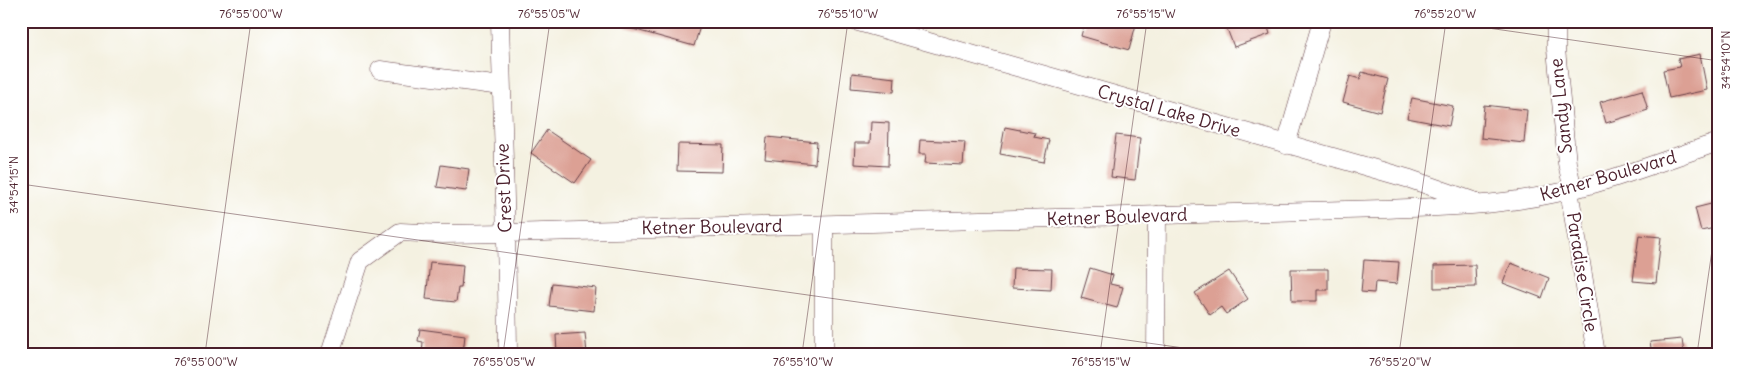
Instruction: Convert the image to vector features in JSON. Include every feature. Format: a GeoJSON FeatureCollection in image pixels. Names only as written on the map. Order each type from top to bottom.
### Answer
{"type":"FeatureCollection","features":[{"type":"Feature","properties":{"kind":"street","name":"Crest Drive"},"geometry":{"type":"LineString","coordinates":[[500,21],[508,354]]}},
{"type":"Feature","properties":{"kind":"street","name":"Crystal Lake Drive"},"geometry":{"type":"LineString","coordinates":[[854,21],[1410,179],[1483,204]]}},
{"type":"Feature","properties":{"kind":"street"},"geometry":{"type":"LineString","coordinates":[[1286,145],[1322,21]]}},
{"type":"Feature","properties":{"kind":"street","name":"Sandy Lane"},"geometry":{"type":"LineString","coordinates":[[1556,21],[1556,49],[1567,163],[1571,180],[1569,190]]}},
{"type":"Feature","properties":{"kind":"street"},"geometry":{"type":"LineString","coordinates":[[380,70],[501,86]]}},
{"type":"Feature","properties":{"kind":"street","name":"Ketner Boulevard"},"geometry":{"type":"LineString","coordinates":[[330,354],[357,265],[400,232],[443,234],[506,233],[824,225],[1382,210],[1483,204],[1525,199],[1569,190],[1719,142]]}},
{"type":"Feature","properties":{"kind":"street","name":"Paradise Circle"},"geometry":{"type":"LineString","coordinates":[[1569,190],[1596,354]]}},
{"type":"Feature","properties":{"kind":"street"},"geometry":{"type":"LineString","coordinates":[[1156,354],[1157,216]]}},
{"type":"Feature","properties":{"kind":"street"},"geometry":{"type":"LineString","coordinates":[[824,225],[824,354]]}},
{"type":"Feature","properties":{"kind":"building"},"geometry":{"type":"Polygon","coordinates":[[[618,21],[694,21],[701,23],[694,46],[618,25],[618,21]]]}},
{"type":"Feature","properties":{"kind":"building"},"geometry":{"type":"Polygon","coordinates":[[[1085,21],[1137,21],[1129,50],[1081,36],[1085,21]]]}},
{"type":"Feature","properties":{"kind":"building"},"geometry":{"type":"Polygon","coordinates":[[[1224,21],[1266,21],[1270,34],[1234,47],[1224,21]]]}},
{"type":"Feature","properties":{"kind":"building"},"geometry":{"type":"Polygon","coordinates":[[[1700,54],[1707,90],[1669,98],[1663,70],[1680,67],[1678,59],[1700,54]]]}},
{"type":"Feature","properties":{"kind":"building"},"geometry":{"type":"Polygon","coordinates":[[[1362,72],[1388,79],[1380,112],[1343,102],[1350,76],[1360,79],[1362,72]]]}},
{"type":"Feature","properties":{"kind":"building"},"geometry":{"type":"Polygon","coordinates":[[[852,73],[895,78],[894,92],[851,88],[852,73]]]}},
{"type":"Feature","properties":{"kind":"building"},"geometry":{"type":"Polygon","coordinates":[[[1642,90],[1648,110],[1606,123],[1600,102],[1642,90]]]}},
{"type":"Feature","properties":{"kind":"building"},"geometry":{"type":"Polygon","coordinates":[[[1412,98],[1453,106],[1449,126],[1407,118],[1412,98]]]}},
{"type":"Feature","properties":{"kind":"building"},"geometry":{"type":"Polygon","coordinates":[[[1484,105],[1527,110],[1524,143],[1481,138],[1484,105]]]}},
{"type":"Feature","properties":{"kind":"building"},"geometry":{"type":"Polygon","coordinates":[[[871,122],[889,123],[888,166],[854,164],[855,143],[870,143],[871,122]]]}},
{"type":"Feature","properties":{"kind":"building"},"geometry":{"type":"Polygon","coordinates":[[[1005,127],[1035,133],[1034,137],[1049,140],[1044,162],[1000,154],[1005,127]]]}},
{"type":"Feature","properties":{"kind":"building"},"geometry":{"type":"Polygon","coordinates":[[[547,130],[591,160],[575,183],[531,153],[547,130]]]}},
{"type":"Feature","properties":{"kind":"building"},"geometry":{"type":"Polygon","coordinates":[[[1116,135],[1140,138],[1135,180],[1111,177],[1116,135]]]}},
{"type":"Feature","properties":{"kind":"building"},"geometry":{"type":"Polygon","coordinates":[[[767,137],[817,142],[815,164],[765,159],[767,137]]]}},
{"type":"Feature","properties":{"kind":"building"},"geometry":{"type":"Polygon","coordinates":[[[920,140],[965,142],[963,165],[925,163],[926,154],[919,154],[920,140]]]}},
{"type":"Feature","properties":{"kind":"building"},"geometry":{"type":"Polygon","coordinates":[[[678,144],[723,145],[722,172],[677,171],[678,144]]]}},
{"type":"Feature","properties":{"kind":"building"},"geometry":{"type":"Polygon","coordinates":[[[441,165],[469,169],[466,191],[437,187],[441,165]]]}},
{"type":"Feature","properties":{"kind":"building"},"geometry":{"type":"Polygon","coordinates":[[[1719,202],[1719,227],[1701,231],[1695,208],[1719,202]]]}},
{"type":"Feature","properties":{"kind":"building"},"geometry":{"type":"Polygon","coordinates":[[[1639,235],[1661,237],[1656,283],[1633,281],[1639,235]]]}},
{"type":"Feature","properties":{"kind":"building"},"geometry":{"type":"Polygon","coordinates":[[[1364,260],[1399,262],[1397,284],[1375,282],[1374,293],[1361,292],[1364,260]]]}},
{"type":"Feature","properties":{"kind":"building"},"geometry":{"type":"Polygon","coordinates":[[[430,262],[463,265],[461,288],[458,288],[456,302],[426,299],[430,262]]]}},
{"type":"Feature","properties":{"kind":"building"},"geometry":{"type":"Polygon","coordinates":[[[1511,263],[1549,278],[1542,298],[1503,283],[1511,263]]]}},
{"type":"Feature","properties":{"kind":"building"},"geometry":{"type":"Polygon","coordinates":[[[1475,265],[1476,287],[1434,288],[1434,266],[1475,265]]]}},
{"type":"Feature","properties":{"kind":"building"},"geometry":{"type":"Polygon","coordinates":[[[1013,268],[1052,269],[1051,290],[1012,288],[1013,268]]]}},
{"type":"Feature","properties":{"kind":"building"},"geometry":{"type":"Polygon","coordinates":[[[1090,268],[1113,275],[1110,284],[1123,287],[1117,308],[1081,298],[1090,268]]]}},
{"type":"Feature","properties":{"kind":"building"},"geometry":{"type":"Polygon","coordinates":[[[1291,269],[1328,269],[1328,290],[1317,290],[1317,301],[1292,301],[1291,269]]]}},
{"type":"Feature","properties":{"kind":"building"},"geometry":{"type":"Polygon","coordinates":[[[1229,271],[1248,299],[1226,314],[1221,307],[1210,315],[1195,293],[1229,271]]]}},
{"type":"Feature","properties":{"kind":"building"},"geometry":{"type":"Polygon","coordinates":[[[552,283],[596,288],[594,311],[549,306],[552,283]]]}},
{"type":"Feature","properties":{"kind":"building"},"geometry":{"type":"Polygon","coordinates":[[[420,329],[465,335],[463,354],[422,354],[423,342],[418,341],[420,329]]]}},
{"type":"Feature","properties":{"kind":"building"},"geometry":{"type":"Polygon","coordinates":[[[585,333],[587,354],[557,354],[556,335],[585,333]]]}},
{"type":"Feature","properties":{"kind":"building"},"geometry":{"type":"Polygon","coordinates":[[[1682,339],[1684,354],[1652,354],[1650,342],[1682,339]]]}}]}
